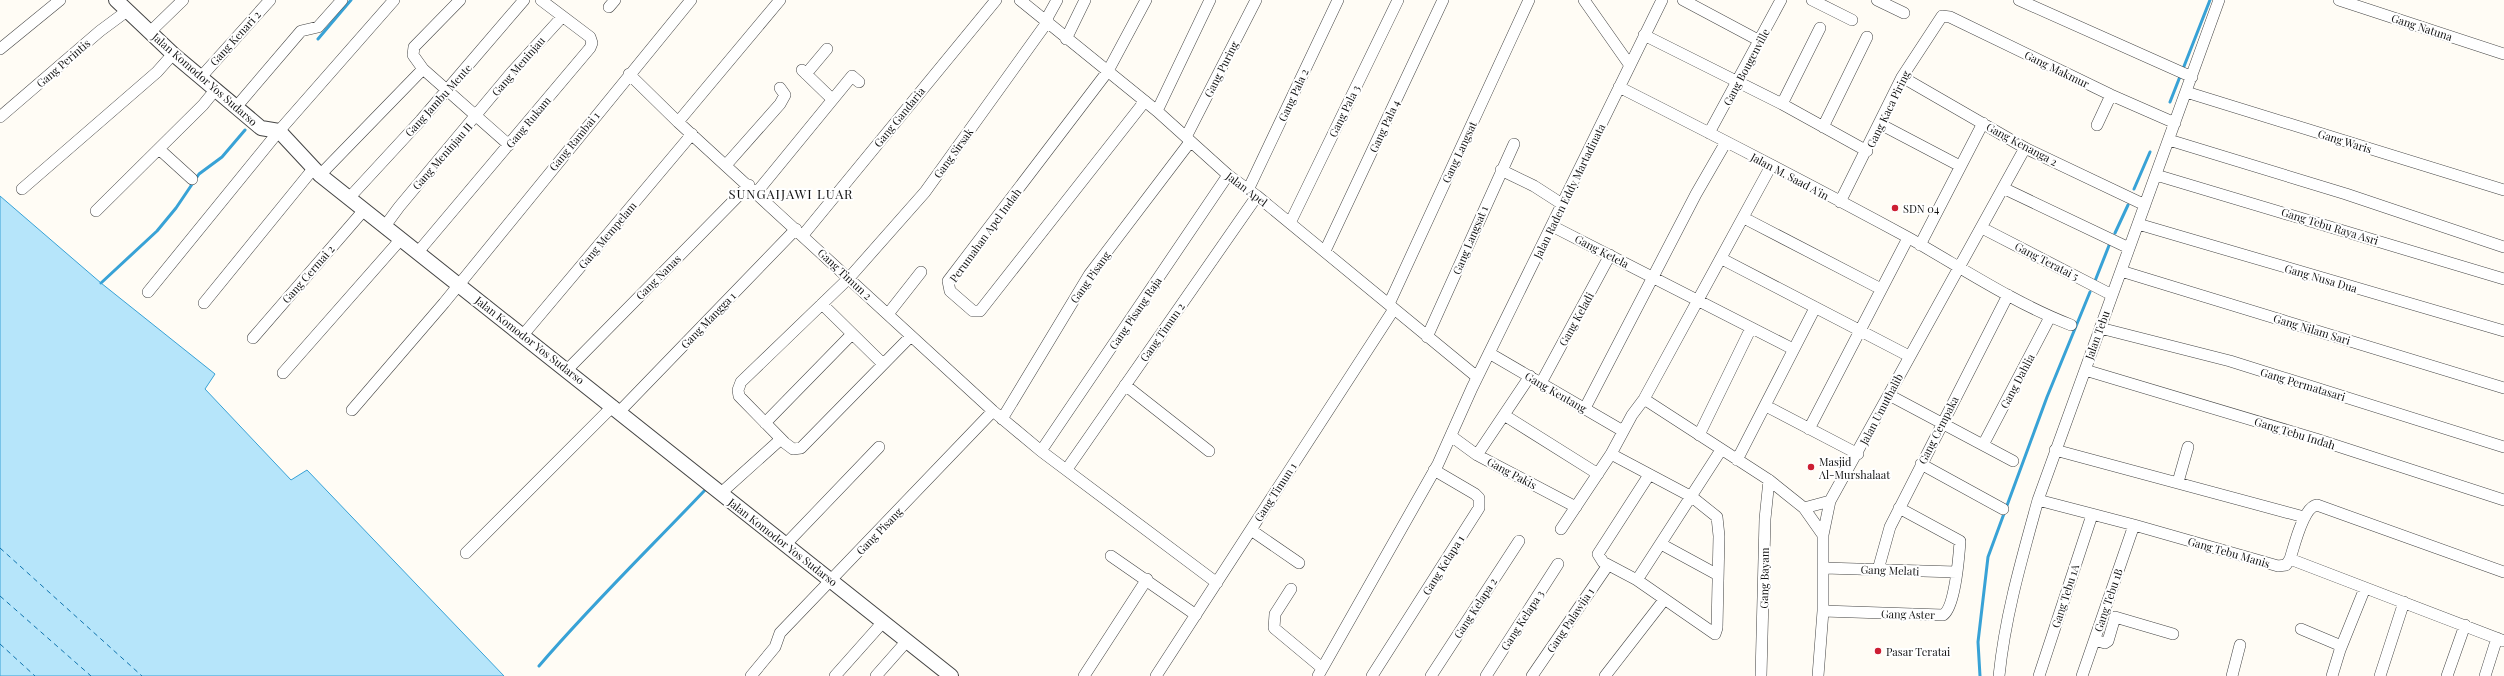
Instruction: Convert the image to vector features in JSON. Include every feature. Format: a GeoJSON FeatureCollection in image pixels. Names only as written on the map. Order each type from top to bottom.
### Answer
{"type":"FeatureCollection","features":[{"type":"Feature","properties":{"kind":"street"},"geometry":{"type":"LineString","coordinates":[[0,49],[60,0]]}},
{"type":"Feature","properties":{"kind":"street","name":"Jalan Komodor Yos Sudarso"},"geometry":{"type":"LineString","coordinates":[[116,0],[173,54],[200,77],[216,88],[261,128],[279,131],[316,172],[460,284],[523,336],[786,544],[906,642],[951,676]]}},
{"type":"Feature","properties":{"kind":"street"},"geometry":{"type":"LineString","coordinates":[[150,32],[183,0]]}},
{"type":"Feature","properties":{"kind":"street","name":"Gang Kenari 2"},"geometry":{"type":"LineString","coordinates":[[200,77],[270,0]]}},
{"type":"Feature","properties":{"kind":"street"},"geometry":{"type":"LineString","coordinates":[[241,110],[301,31],[318,27],[342,0]]}},
{"type":"Feature","properties":{"kind":"street"},"geometry":{"type":"LineString","coordinates":[[148,292],[279,131],[394,0]]}},
{"type":"Feature","properties":{"kind":"street","name":"Gang Meninjau II"},"geometry":{"type":"LineString","coordinates":[[386,226],[427,173],[475,117],[423,69],[413,55],[414,47],[460,0]]}},
{"type":"Feature","properties":{"kind":"street","name":"Gang Jambu Mente"},"geometry":{"type":"LineString","coordinates":[[349,198],[446,91],[524,0]]}},
{"type":"Feature","properties":{"kind":"street","name":"Gang Rukam"},"geometry":{"type":"LineString","coordinates":[[418,252],[588,52],[592,43],[590,37],[541,0]]}},
{"type":"Feature","properties":{"kind":"street","name":"Gang Rambai 1"},"geometry":{"type":"LineString","coordinates":[[352,410],[460,284],[629,74],[691,0]]}},
{"type":"Feature","properties":{"kind":"street"},"geometry":{"type":"LineString","coordinates":[[678,122],[780,0]]}},
{"type":"Feature","properties":{"kind":"street","name":"Gang Gandaria"},"geometry":{"type":"LineString","coordinates":[[800,232],[996,0]]}},
{"type":"Feature","properties":{"kind":"street","name":"Jalan Apel"},"geometry":{"type":"LineString","coordinates":[[1020,0],[1047,21],[1066,39],[1157,110],[1228,175],[1253,193],[1325,251],[1477,377]]}},
{"type":"Feature","properties":{"kind":"street","name":"Gang Sirsak"},"geometry":{"type":"LineString","coordinates":[[765,423],[739,396],[738,390],[741,382],[849,278],[925,192],[1047,21],[1057,0]]}},
{"type":"Feature","properties":{"kind":"street"},"geometry":{"type":"LineString","coordinates":[[1066,39],[1085,0]]}},
{"type":"Feature","properties":{"kind":"street"},"geometry":{"type":"LineString","coordinates":[[1108,71],[1146,0]]}},
{"type":"Feature","properties":{"kind":"street"},"geometry":{"type":"LineString","coordinates":[[1157,110],[1210,0]]}},
{"type":"Feature","properties":{"kind":"street","name":"Gang Puring"},"geometry":{"type":"LineString","coordinates":[[1188,140],[1256,0]]}},
{"type":"Feature","properties":{"kind":"street","name":"Gang Pala 2"},"geometry":{"type":"LineString","coordinates":[[1253,193],[1338,0]]}},
{"type":"Feature","properties":{"kind":"street","name":"Gang Pala 3"},"geometry":{"type":"LineString","coordinates":[[1290,223],[1398,0]]}},
{"type":"Feature","properties":{"kind":"street","name":"Gang Pala 4"},"geometry":{"type":"LineString","coordinates":[[1325,251],[1443,0]]}},
{"type":"Feature","properties":{"kind":"street","name":"Gang Langsat"},"geometry":{"type":"LineString","coordinates":[[1391,306],[1529,0]]}},
{"type":"Feature","properties":{"kind":"street"},"geometry":{"type":"LineString","coordinates":[[1584,0],[1630,64]]}},
{"type":"Feature","properties":{"kind":"street","name":"Jalan Raden Eddy Martadinata"},"geometry":{"type":"LineString","coordinates":[[1320,672],[1434,470],[1477,377],[1662,0]]}},
{"type":"Feature","properties":{"kind":"street"},"geometry":{"type":"LineString","coordinates":[[1683,0],[1760,41]]}},
{"type":"Feature","properties":{"kind":"street","name":"Gang Bougenville"},"geometry":{"type":"LineString","coordinates":[[1710,133],[1781,0]]}},
{"type":"Feature","properties":{"kind":"street"},"geometry":{"type":"LineString","coordinates":[[1812,0],[1852,20]]}},
{"type":"Feature","properties":{"kind":"street"},"geometry":{"type":"LineString","coordinates":[[1878,0],[1904,13]]}},
{"type":"Feature","properties":{"kind":"street"},"geometry":{"type":"LineString","coordinates":[[2019,0],[2189,76]]}},
{"type":"Feature","properties":{"kind":"street","name":"Gang Natuna"},"geometry":{"type":"LineString","coordinates":[[2339,0],[2504,54]]}},
{"type":"Feature","properties":{"kind":"street","name":"Jalan Tebu"},"geometry":{"type":"LineString","coordinates":[[1999,676],[2002,644],[2016,580],[2038,500],[2112,294],[2146,205],[2216,1]]}},
{"type":"Feature","properties":{"kind":"street","name":"Gang Perintis"},"geometry":{"type":"LineString","coordinates":[[0,117],[100,31],[128,11]]}},
{"type":"Feature","properties":{"kind":"street","name":"Gang Meninjau"},"geometry":{"type":"LineString","coordinates":[[475,117],[511,73],[562,17]]}},
{"type":"Feature","properties":{"kind":"street","name":"Gang Makmur"},"geometry":{"type":"LineString","coordinates":[[1940,18],[1950,17],[2111,95],[2175,123]]}},
{"type":"Feature","properties":{"kind":"street","name":"Gang Kaca Piring"},"geometry":{"type":"LineString","coordinates":[[1840,202],[1867,151],[1902,77],[1924,46],[1940,18]]}},
{"type":"Feature","properties":{"kind":"street"},"geometry":{"type":"LineString","coordinates":[[1782,104],[1820,28]]}},
{"type":"Feature","properties":{"kind":"street"},"geometry":{"type":"LineString","coordinates":[[1644,35],[1782,104],[1867,151]]}},
{"type":"Feature","properties":{"kind":"street"},"geometry":{"type":"LineString","coordinates":[[1823,127],[1867,37]]}},
{"type":"Feature","properties":{"kind":"street"},"geometry":{"type":"LineString","coordinates":[[827,49],[804,72],[832,100]]}},
{"type":"Feature","properties":{"kind":"street"},"geometry":{"type":"LineString","coordinates":[[22,189],[156,72],[173,54]]}},
{"type":"Feature","properties":{"kind":"street"},"geometry":{"type":"LineString","coordinates":[[204,303],[316,172],[423,69]]}},
{"type":"Feature","properties":{"kind":"street","name":"Perumahan Apel Indah"},"geometry":{"type":"LineString","coordinates":[[1108,71],[948,281],[950,291],[973,311],[978,312],[982,309],[1145,101]]}},
{"type":"Feature","properties":{"kind":"street","name":"Gang Timun 2"},"geometry":{"type":"LineString","coordinates":[[629,74],[678,122],[800,232],[1002,419],[1217,583]]}},
{"type":"Feature","properties":{"kind":"street","name":"Gang Nanas"},"geometry":{"type":"LineString","coordinates":[[567,370],[753,189],[852,76],[859,82]]}},
{"type":"Feature","properties":{"kind":"street","name":"Gang Kenanga 2"},"geometry":{"type":"LineString","coordinates":[[1902,77],[2025,148],[2146,205]]}},
{"type":"Feature","properties":{"kind":"street","name":"Jalan M. Saad A'in"},"geometry":{"type":"LineString","coordinates":[[1619,87],[1710,133],[1908,238],[2008,295],[2050,317],[2072,325]]}},
{"type":"Feature","properties":{"kind":"street"},"geometry":{"type":"LineString","coordinates":[[96,211],[203,105],[216,88]]}},
{"type":"Feature","properties":{"kind":"street"},"geometry":{"type":"LineString","coordinates":[[726,165],[780,104],[785,95],[780,88]]}},
{"type":"Feature","properties":{"kind":"street","name":"Gang Waris"},"geometry":{"type":"LineString","coordinates":[[2186,92],[2504,190]]}},
{"type":"Feature","properties":{"kind":"street"},"geometry":{"type":"LineString","coordinates":[[2097,125],[2111,95]]}},
{"type":"Feature","properties":{"kind":"street"},"geometry":{"type":"LineString","coordinates":[[475,117],[509,145]]}},
{"type":"Feature","properties":{"kind":"street"},"geometry":{"type":"LineString","coordinates":[[1920,245],[1983,123]]}},
{"type":"Feature","properties":{"kind":"street"},"geometry":{"type":"LineString","coordinates":[[1880,124],[1960,166]]}},
{"type":"Feature","properties":{"kind":"street","name":"Gang Mempelam"},"geometry":{"type":"LineString","coordinates":[[523,336],[692,134]]}},
{"type":"Feature","properties":{"kind":"street","name":"Gang Pisang"},"geometry":{"type":"LineString","coordinates":[[1002,419],[1089,275],[1188,140]]}},
{"type":"Feature","properties":{"kind":"street"},"geometry":{"type":"LineString","coordinates":[[2169,140],[2346,194],[2504,248]]}},
{"type":"Feature","properties":{"kind":"street"},"geometry":{"type":"LineString","coordinates":[[1585,408],[1652,277],[1696,194],[1726,142]]}},
{"type":"Feature","properties":{"kind":"street","name":"Gang Langsat 1"},"geometry":{"type":"LineString","coordinates":[[1427,337],[1514,144]]}},
{"type":"Feature","properties":{"kind":"street","name":"Jalan Umuthalib"},"geometry":{"type":"LineString","coordinates":[[1818,676],[1823,611],[1823,534],[1830,501],[1858,454],[1909,356],[1982,228],[2025,148]]}},
{"type":"Feature","properties":{"kind":"street"},"geometry":{"type":"LineString","coordinates":[[159,149],[192,179]]}},
{"type":"Feature","properties":{"kind":"street"},"geometry":{"type":"LineString","coordinates":[[1561,529],[1611,454],[1623,431],[1644,399],[1722,259],[1771,166]]}},
{"type":"Feature","properties":{"kind":"street"},"geometry":{"type":"LineString","coordinates":[[1501,170],[1534,186],[1562,204]]}},
{"type":"Feature","properties":{"kind":"street","name":"Gang Pisang Raja"},"geometry":{"type":"LineString","coordinates":[[1042,451],[1228,175]]}},
{"type":"Feature","properties":{"kind":"street","name":"Gang Tebu Raya Asri"},"geometry":{"type":"LineString","coordinates":[[2156,175],[2504,279]]}},
{"type":"Feature","properties":{"kind":"street"},"geometry":{"type":"LineString","coordinates":[[2003,188],[2129,248]]}},
{"type":"Feature","properties":{"kind":"street","name":"Gang Timun 2"},"geometry":{"type":"LineString","coordinates":[[1067,468],[1125,385],[1253,193]]}},
{"type":"Feature","properties":{"kind":"street","name":"Gang Cermai 2"},"geometry":{"type":"LineString","coordinates":[[253,338],[364,210]]}},
{"type":"Feature","properties":{"kind":"street"},"geometry":{"type":"LineString","coordinates":[[1744,218],[1881,289]]}},
{"type":"Feature","properties":{"kind":"street","name":"Gang Nusa Dua"},"geometry":{"type":"LineString","coordinates":[[2138,224],[2504,331]]}},
{"type":"Feature","properties":{"kind":"street","name":"Gang Ketela"},"geometry":{"type":"LineString","coordinates":[[1552,226],[1793,348]]}},
{"type":"Feature","properties":{"kind":"street","name":"Gang Teratai 5"},"geometry":{"type":"LineString","coordinates":[[1982,228],[2112,294]]}},
{"type":"Feature","properties":{"kind":"street","name":"Gang Mangga 1"},"geometry":{"type":"LineString","coordinates":[[466,552],[800,232]]}},
{"type":"Feature","properties":{"kind":"street"},"geometry":{"type":"LineString","coordinates":[[1809,430],[1859,329],[1908,238]]}},
{"type":"Feature","properties":{"kind":"street"},"geometry":{"type":"LineString","coordinates":[[283,373],[401,239]]}},
{"type":"Feature","properties":{"kind":"street","name":"Gang Keladi"},"geometry":{"type":"LineString","coordinates":[[1541,383],[1610,255]]}},
{"type":"Feature","properties":{"kind":"street"},"geometry":{"type":"LineString","coordinates":[[1722,259],[1909,356]]}},
{"type":"Feature","properties":{"kind":"street","name":"Gang Nilam Sari"},"geometry":{"type":"LineString","coordinates":[[2121,271],[2504,388]]}},
{"type":"Feature","properties":{"kind":"street"},"geometry":{"type":"LineString","coordinates":[[888,314],[921,272]]}},
{"type":"Feature","properties":{"kind":"street","name":"Gang Cempaka"},"geometry":{"type":"LineString","coordinates":[[1878,570],[1886,536],[1899,508],[1920,464],[2008,295]]}},
{"type":"Feature","properties":{"kind":"street"},"geometry":{"type":"LineString","coordinates":[[822,304],[883,364]]}},
{"type":"Feature","properties":{"kind":"street","name":"Gang Timun 1"},"geometry":{"type":"LineString","coordinates":[[1156,676],[1251,530],[1391,306]]}},
{"type":"Feature","properties":{"kind":"street"},"geometry":{"type":"LineString","coordinates":[[1737,460],[1766,406],[1793,348],[1815,308]]}},
{"type":"Feature","properties":{"kind":"street","name":"Gang Dahlia"},"geometry":{"type":"LineString","coordinates":[[1983,445],[2050,317]]}},
{"type":"Feature","properties":{"kind":"street"},"geometry":{"type":"LineString","coordinates":[[1699,435],[1752,328]]}},
{"type":"Feature","properties":{"kind":"street","name":"Gang Permatasari"},"geometry":{"type":"LineString","coordinates":[[2100,328],[2230,361],[2504,447]]}},
{"type":"Feature","properties":{"kind":"street"},"geometry":{"type":"LineString","coordinates":[[852,334],[765,423],[793,449],[801,448],[911,336]]}},
{"type":"Feature","properties":{"kind":"street","name":"Gang Kentang"},"geometry":{"type":"LineString","coordinates":[[1489,353],[1623,431]]}},
{"type":"Feature","properties":{"kind":"street","name":"Gang Tebu Indah"},"geometry":{"type":"LineString","coordinates":[[2085,370],[2316,439],[2504,500]]}},
{"type":"Feature","properties":{"kind":"street"},"geometry":{"type":"LineString","coordinates":[[1477,455],[1530,376]]}},
{"type":"Feature","properties":{"kind":"street"},"geometry":{"type":"LineString","coordinates":[[1125,385],[1209,451]]}},
{"type":"Feature","properties":{"kind":"street"},"geometry":{"type":"LineString","coordinates":[[1889,395],[2013,461]]}},
{"type":"Feature","properties":{"kind":"street"},"geometry":{"type":"LineString","coordinates":[[1644,399],[1769,480],[1804,508],[1823,534]]}},
{"type":"Feature","properties":{"kind":"street"},"geometry":{"type":"LineString","coordinates":[[1766,406],[1809,430],[1858,454]]}},
{"type":"Feature","properties":{"kind":"street","name":"Gang Pisang"},"geometry":{"type":"LineString","coordinates":[[751,676],[775,647],[780,633],[993,411]]}},
{"type":"Feature","properties":{"kind":"street"},"geometry":{"type":"LineString","coordinates":[[1504,415],[1598,474]]}},
{"type":"Feature","properties":{"kind":"street","name":"Gang Pakis"},"geometry":{"type":"LineString","coordinates":[[1451,436],[1477,455],[1576,507]]}},
{"type":"Feature","properties":{"kind":"street"},"geometry":{"type":"LineString","coordinates":[[721,493],[781,439]]}},
{"type":"Feature","properties":{"kind":"street"},"geometry":{"type":"LineString","coordinates":[[786,544],[835,496],[879,447]]}},
{"type":"Feature","properties":{"kind":"street"},"geometry":{"type":"LineString","coordinates":[[2178,482],[2188,447]]}},
{"type":"Feature","properties":{"kind":"street"},"geometry":{"type":"LineString","coordinates":[[1637,580],[1721,450]]}},
{"type":"Feature","properties":{"kind":"street"},"geometry":{"type":"LineString","coordinates":[[2055,450],[2304,517]]}},
{"type":"Feature","properties":{"kind":"street"},"geometry":{"type":"LineString","coordinates":[[1611,454],[1692,497],[1717,517],[1718,575],[1716,634],[1713,634],[1637,580],[1599,559],[1600,550],[1648,475]]}},
{"type":"Feature","properties":{"kind":"street"},"geometry":{"type":"LineString","coordinates":[[1920,464],[2003,509]]}},
{"type":"Feature","properties":{"kind":"street","name":"Gang Kelapa 1"},"geometry":{"type":"LineString","coordinates":[[1372,676],[1479,508],[1479,498],[1475,494],[1434,470]]}},
{"type":"Feature","properties":{"kind":"street","name":"Gang Bayam"},"geometry":{"type":"LineString","coordinates":[[1762,676],[1765,519],[1769,480]]}},
{"type":"Feature","properties":{"kind":"street","name":"Gang Tebu Manis"},"geometry":{"type":"LineString","coordinates":[[2038,500],[2134,525],[2278,566],[2286,565],[2290,559]]}},
{"type":"Feature","properties":{"kind":"street"},"geometry":{"type":"LineString","coordinates":[[1804,508],[1830,501]]}},
{"type":"Feature","properties":{"kind":"street"},"geometry":{"type":"LineString","coordinates":[[2485,676],[2500,639],[2290,559],[2304,517],[2314,506],[2323,507],[2504,572]]}},
{"type":"Feature","properties":{"kind":"street","name":"Gang Aster"},"geometry":{"type":"LineString","coordinates":[[1823,611],[1943,614],[1949,609],[1960,543],[1958,540],[1899,508]]}},
{"type":"Feature","properties":{"kind":"street","name":"Gang Tebu 1A"},"geometry":{"type":"LineString","coordinates":[[2038,676],[2092,515]]}},
{"type":"Feature","properties":{"kind":"street","name":"Gang Tebu 1B"},"geometry":{"type":"LineString","coordinates":[[2082,676],[2134,525]]}},
{"type":"Feature","properties":{"kind":"street"},"geometry":{"type":"LineString","coordinates":[[1251,530],[1299,563]]}},
{"type":"Feature","properties":{"kind":"street","name":"Gang Kelapa 2"},"geometry":{"type":"LineString","coordinates":[[1431,676],[1519,541]]}},
{"type":"Feature","properties":{"kind":"street"},"geometry":{"type":"LineString","coordinates":[[1661,544],[1718,575]]}},
{"type":"Feature","properties":{"kind":"street"},"geometry":{"type":"LineString","coordinates":[[1111,556],[1148,579],[1196,615]]}},
{"type":"Feature","properties":{"kind":"street","name":"Gang Kelapa 3"},"geometry":{"type":"LineString","coordinates":[[1486,676],[1558,564]]}},
{"type":"Feature","properties":{"kind":"street","name":"Gang Palawija 1"},"geometry":{"type":"LineString","coordinates":[[1532,676],[1608,565]]}},
{"type":"Feature","properties":{"kind":"street","name":"Gang Melati"},"geometry":{"type":"LineString","coordinates":[[1824,568],[1956,572]]}},
{"type":"Feature","properties":{"kind":"street"},"geometry":{"type":"LineString","coordinates":[[1084,676],[1148,579]]}},
{"type":"Feature","properties":{"kind":"street"},"geometry":{"type":"LineString","coordinates":[[2332,676],[2340,650],[2365,588]]}},
{"type":"Feature","properties":{"kind":"street"},"geometry":{"type":"LineString","coordinates":[[1291,589],[1275,614],[1274,628],[1320,672]]}},
{"type":"Feature","properties":{"kind":"street"},"geometry":{"type":"LineString","coordinates":[[1605,676],[1664,600]]}},
{"type":"Feature","properties":{"kind":"street"},"geometry":{"type":"LineString","coordinates":[[2380,676],[2404,602]]}},
{"type":"Feature","properties":{"kind":"street"},"geometry":{"type":"LineString","coordinates":[[2095,640],[2105,643],[2108,641],[2115,617],[2173,634]]}},
{"type":"Feature","properties":{"kind":"street"},"geometry":{"type":"LineString","coordinates":[[835,676],[883,622]]}},
{"type":"Feature","properties":{"kind":"street"},"geometry":{"type":"LineString","coordinates":[[2447,676],[2465,625]]}},
{"type":"Feature","properties":{"kind":"street"},"geometry":{"type":"LineString","coordinates":[[2301,630],[2336,642],[2340,650]]}},
{"type":"Feature","properties":{"kind":"street"},"geometry":{"type":"LineString","coordinates":[[876,676],[906,642]]}},
{"type":"Feature","properties":{"kind":"street"},"geometry":{"type":"LineString","coordinates":[[2232,676],[2240,645]]}},
{"type":"Feature","properties":{"kind":"water"},"geometry":{"type":"Polygon","coordinates":[[[0,196],[101,283],[215,374],[205,389],[291,480],[307,470],[504,676],[0,676],[0,196]]]}},
{"type":"Feature","properties":{"kind":"waterway"},"geometry":{"type":"LineString","coordinates":[[318,39],[351,0]]}},
{"type":"Feature","properties":{"kind":"waterway"},"geometry":{"type":"LineString","coordinates":[[2170,102],[2210,0]]}},
{"type":"Feature","properties":{"kind":"waterway"},"geometry":{"type":"LineString","coordinates":[[101,283],[157,231],[176,208],[199,174],[222,157],[245,130]]}},
{"type":"Feature","properties":{"kind":"waterway"},"geometry":{"type":"LineString","coordinates":[[2134,189],[2150,152]]}},
{"type":"Feature","properties":{"kind":"waterway"},"geometry":{"type":"LineString","coordinates":[[2115,233],[2128,205]]}},
{"type":"Feature","properties":{"kind":"waterway"},"geometry":{"type":"LineString","coordinates":[[2095,281],[2110,243]]}},
{"type":"Feature","properties":{"kind":"waterway"},"geometry":{"type":"LineString","coordinates":[[1980,676],[1978,642],[1988,557],[2047,397],[2090,292]]}},
{"type":"Feature","properties":{"kind":"waterway"},"geometry":{"type":"LineString","coordinates":[[539,666],[600,598],[706,489]]}},
{"type":"Feature","properties":{"kind":"ferry route"},"geometry":{"type":"LineString","coordinates":[[0,548],[142,676]]}},
{"type":"Feature","properties":{"kind":"ferry route"},"geometry":{"type":"LineString","coordinates":[[0,596],[91,676]]}},
{"type":"Feature","properties":{"kind":"ferry route"},"geometry":{"type":"LineString","coordinates":[[0,644],[35,676]]}},
{"type":"Feature","properties":{"kind":"place","name":"SDN 04"},"geometry":{"type":"Point","coordinates":[1895,208]}},
{"type":"Feature","properties":{"kind":"place","name":"Masjid Al-Murshalaat"},"geometry":{"type":"Point","coordinates":[1811,467]}},
{"type":"Feature","properties":{"kind":"place","name":"Pasar Teratai"},"geometry":{"type":"Point","coordinates":[1878,651]}},
{"type":"Feature","properties":{"kind":"district","name":"SUNGAIJAWI LUAR"},"geometry":{"type":"Point","coordinates":[791,193]}}]}
